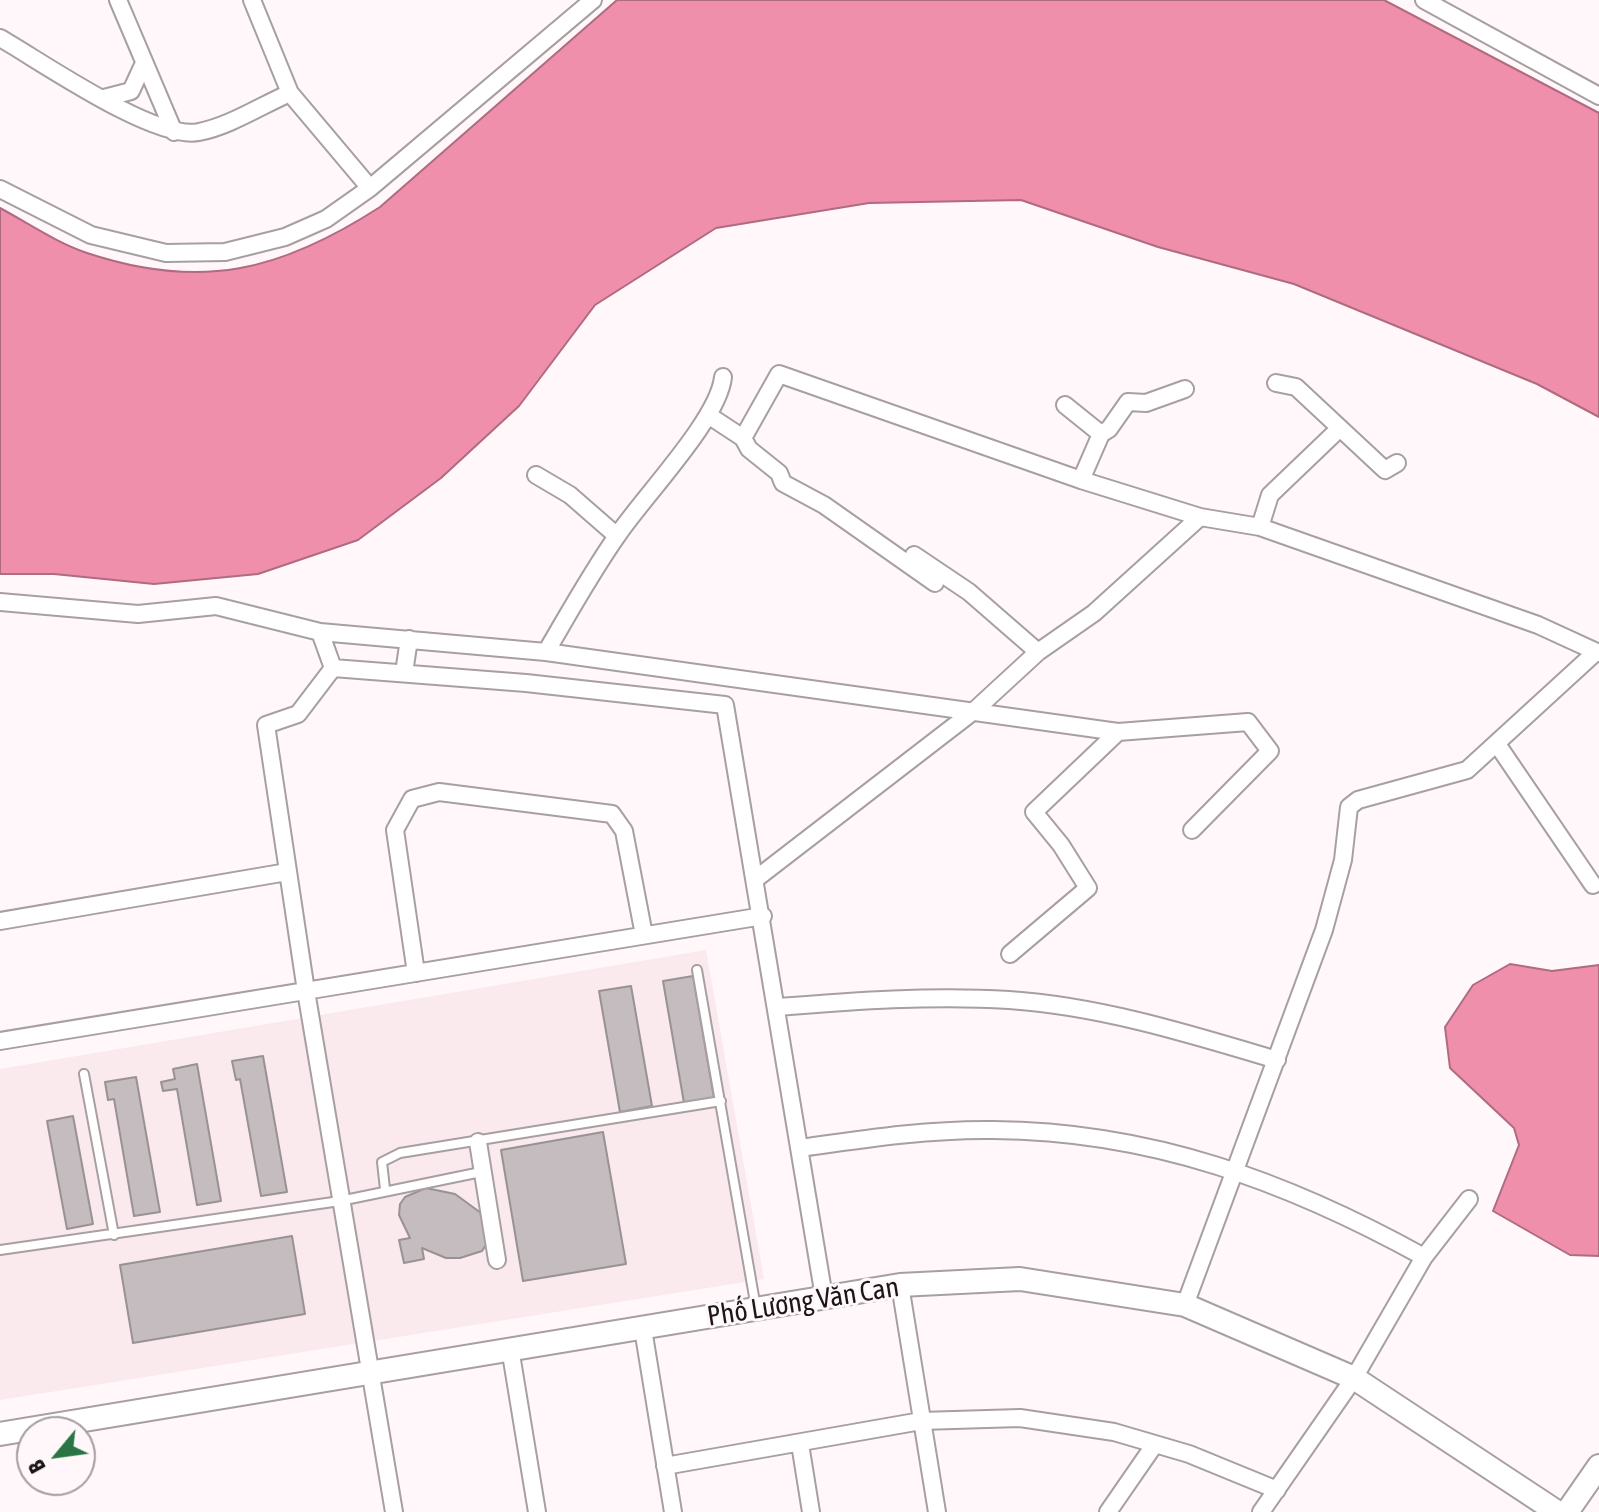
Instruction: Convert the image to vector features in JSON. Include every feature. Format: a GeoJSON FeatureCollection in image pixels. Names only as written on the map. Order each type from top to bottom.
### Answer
{"type":"FeatureCollection","features":[{"type":"Feature","properties":{"kind":"street"},"geometry":{"type":"LineString","coordinates":[[118,0],[174,132]]}},
{"type":"Feature","properties":{"kind":"street"},"geometry":{"type":"LineString","coordinates":[[252,0],[290,93],[370,188]]}},
{"type":"Feature","properties":{"kind":"street"},"geometry":{"type":"LineString","coordinates":[[0,189],[91,235],[166,253],[225,252],[285,237],[326,219],[370,188],[593,0]]}},
{"type":"Feature","properties":{"kind":"street"},"geometry":{"type":"LineString","coordinates":[[1424,0],[1599,96]]}},
{"type":"Feature","properties":{"kind":"street"},"geometry":{"type":"LineString","coordinates":[[0,38],[147,122],[174,132],[202,132],[290,93]]}},
{"type":"Feature","properties":{"kind":"street"},"geometry":{"type":"LineString","coordinates":[[104,98],[131,91],[144,63]]}},
{"type":"Feature","properties":{"kind":"street"},"geometry":{"type":"LineString","coordinates":[[743,438],[779,374],[1081,480],[1200,517],[1260,527],[1538,625],[1597,652],[1497,744],[1456,776],[1358,800],[1349,807],[1343,860],[1324,930],[1185,1305]]}},
{"type":"Feature","properties":{"kind":"street"},"geometry":{"type":"LineString","coordinates":[[546,652],[617,536],[708,415],[722,391],[723,377]]}},
{"type":"Feature","properties":{"kind":"street"},"geometry":{"type":"LineString","coordinates":[[1276,383],[1296,387],[1385,470],[1397,463]]}},
{"type":"Feature","properties":{"kind":"street"},"geometry":{"type":"LineString","coordinates":[[1081,480],[1101,434],[1128,402],[1146,403],[1185,389]]}},
{"type":"Feature","properties":{"kind":"street"},"geometry":{"type":"LineString","coordinates":[[1065,405],[1101,434]]}},
{"type":"Feature","properties":{"kind":"street"},"geometry":{"type":"LineString","coordinates":[[708,415],[743,438],[749,449],[779,473],[783,483],[824,505],[935,583]]}},
{"type":"Feature","properties":{"kind":"street"},"geometry":{"type":"LineString","coordinates":[[1260,527],[1270,495],[1340,428]]}},
{"type":"Feature","properties":{"kind":"street"},"geometry":{"type":"LineString","coordinates":[[536,475],[570,495],[617,536]]}},
{"type":"Feature","properties":{"kind":"street"},"geometry":{"type":"LineString","coordinates":[[757,878],[975,710],[1038,652],[1094,613],[1200,517]]}},
{"type":"Feature","properties":{"kind":"street"},"geometry":{"type":"LineString","coordinates":[[892,540],[969,592],[1038,652]]}},
{"type":"Feature","properties":{"kind":"street"},"geometry":{"type":"LineString","coordinates":[[0,602],[138,614],[216,606],[320,632],[546,652],[1118,732],[1248,722],[1270,751],[1192,830]]}},
{"type":"Feature","properties":{"kind":"street"},"geometry":{"type":"LineString","coordinates":[[320,632],[333,668]]}},
{"type":"Feature","properties":{"kind":"street"},"geometry":{"type":"LineString","coordinates":[[404,673],[409,639]]}},
{"type":"Feature","properties":{"kind":"street"},"geometry":{"type":"LineString","coordinates":[[333,668],[725,705]]}},
{"type":"Feature","properties":{"kind":"street"},"geometry":{"type":"LineString","coordinates":[[333,668],[298,714],[266,725],[340,1201],[394,1512]]}},
{"type":"Feature","properties":{"kind":"street"},"geometry":{"type":"LineString","coordinates":[[740,681],[725,705],[757,878],[824,1297]]}},
{"type":"Feature","properties":{"kind":"street"},"geometry":{"type":"LineString","coordinates":[[1010,954],[1088,888],[1061,845],[1034,812],[1118,732]]}},
{"type":"Feature","properties":{"kind":"street"},"geometry":{"type":"LineString","coordinates":[[1497,744],[1593,885]]}},
{"type":"Feature","properties":{"kind":"street"},"geometry":{"type":"LineString","coordinates":[[416,973],[395,830],[412,799],[439,792],[612,814],[624,831],[644,935]]}},
{"type":"Feature","properties":{"kind":"street"},"geometry":{"type":"LineString","coordinates":[[0,921],[287,872]]}},
{"type":"Feature","properties":{"kind":"street"},"geometry":{"type":"LineString","coordinates":[[0,1041],[763,916]]}},
{"type":"Feature","properties":{"kind":"street"},"geometry":{"type":"LineString","coordinates":[[778,1007],[860,1001],[1011,1000],[1104,1013],[1277,1060]]}},
{"type":"Feature","properties":{"kind":"street"},"geometry":{"type":"LineString","coordinates":[[800,1148],[886,1136],[991,1130],[1032,1132],[1150,1148],[1235,1170],[1343,1213],[1424,1257]]}},
{"type":"Feature","properties":{"kind":"street"},"geometry":{"type":"LineString","coordinates":[[478,1142],[497,1260]]}},
{"type":"Feature","properties":{"kind":"street"},"geometry":{"type":"LineString","coordinates":[[1261,1512],[1354,1378],[1424,1257],[1469,1199]]}},
{"type":"Feature","properties":{"kind":"street","name":"Phố Lương Văn Can"},"geometry":{"type":"LineString","coordinates":[[0,1434],[900,1285],[1020,1279],[1185,1305],[1354,1378],[1557,1512]]}},
{"type":"Feature","properties":{"kind":"street"},"geometry":{"type":"LineString","coordinates":[[900,1285],[937,1512]]}},
{"type":"Feature","properties":{"kind":"street"},"geometry":{"type":"LineString","coordinates":[[643,1329],[673,1512]]}},
{"type":"Feature","properties":{"kind":"street"},"geometry":{"type":"LineString","coordinates":[[510,1348],[537,1512]]}},
{"type":"Feature","properties":{"kind":"street"},"geometry":{"type":"LineString","coordinates":[[665,1466],[921,1421],[1020,1418],[1114,1432],[1155,1444],[1277,1490]]}},
{"type":"Feature","properties":{"kind":"street"},"geometry":{"type":"LineString","coordinates":[[800,1444],[811,1512]]}},
{"type":"Feature","properties":{"kind":"street"},"geometry":{"type":"LineString","coordinates":[[1108,1512],[1155,1444]]}},
{"type":"Feature","properties":{"kind":"street"},"geometry":{"type":"LineString","coordinates":[[1567,1512],[1599,1466]]}},
{"type":"Feature","properties":{"kind":"lane"},"geometry":{"type":"LineString","coordinates":[[697,970],[756,1309]]}},
{"type":"Feature","properties":{"kind":"lane"},"geometry":{"type":"LineString","coordinates":[[84,1074],[114,1235]]}},
{"type":"Feature","properties":{"kind":"lane"},"geometry":{"type":"LineString","coordinates":[[385,1189],[382,1162],[388,1158],[721,1101]]}},
{"type":"Feature","properties":{"kind":"lane"},"geometry":{"type":"LineString","coordinates":[[0,1250],[340,1201],[385,1189],[481,1172]]}},
{"type":"Feature","properties":{"kind":"shaded area"},"geometry":{"type":"Polygon","coordinates":[[[617,0],[1384,0],[1599,113],[1599,417],[1537,384],[1294,284],[1158,247],[1021,200],[869,203],[716,228],[595,305],[519,406],[441,478],[358,540],[258,574],[154,584],[54,574],[0,574],[0,208],[76,249],[128,265],[204,272],[274,260],[344,229],[380,207],[617,0]]]}},
{"type":"Feature","properties":{"kind":"shaded area"},"geometry":{"type":"Polygon","coordinates":[[[706,950],[764,1279],[0,1400],[0,1069],[706,950]]]}},
{"type":"Feature","properties":{"kind":"shaded area"},"geometry":{"type":"Polygon","coordinates":[[[1510,964],[1552,971],[1599,965],[1599,1256],[1570,1255],[1493,1211],[1519,1145],[1514,1128],[1450,1068],[1445,1027],[1473,985],[1510,964]]]}},
{"type":"Feature","properties":{"kind":"building"},"geometry":{"type":"Polygon","coordinates":[[[693,976],[714,1098],[684,1103],[663,981],[693,976]]]}},
{"type":"Feature","properties":{"kind":"building"},"geometry":{"type":"Polygon","coordinates":[[[631,986],[652,1106],[620,1112],[599,991],[631,986]]]}},
{"type":"Feature","properties":{"kind":"building"},"geometry":{"type":"Polygon","coordinates":[[[263,1056],[287,1192],[261,1196],[240,1079],[236,1080],[232,1061],[263,1056]]]}},
{"type":"Feature","properties":{"kind":"building"},"geometry":{"type":"Polygon","coordinates":[[[197,1064],[221,1201],[197,1205],[177,1089],[163,1091],[161,1082],[175,1079],[173,1069],[197,1064]]]}},
{"type":"Feature","properties":{"kind":"building"},"geometry":{"type":"Polygon","coordinates":[[[136,1077],[160,1212],[134,1216],[114,1099],[108,1100],[105,1082],[136,1077]]]}},
{"type":"Feature","properties":{"kind":"building"},"geometry":{"type":"Polygon","coordinates":[[[73,1116],[93,1224],[67,1229],[47,1121],[73,1116]]]}},
{"type":"Feature","properties":{"kind":"building"},"geometry":{"type":"Polygon","coordinates":[[[603,1132],[626,1264],[523,1281],[501,1150],[603,1132]]]}},
{"type":"Feature","properties":{"kind":"building"},"geometry":{"type":"Polygon","coordinates":[[[426,1188],[455,1194],[481,1213],[487,1221],[488,1242],[482,1251],[460,1258],[446,1258],[422,1248],[424,1259],[404,1263],[399,1240],[410,1238],[399,1215],[400,1204],[405,1197],[426,1188]]]}},
{"type":"Feature","properties":{"kind":"building"},"geometry":{"type":"Polygon","coordinates":[[[292,1236],[305,1314],[133,1343],[120,1265],[292,1236]]]}}]}
